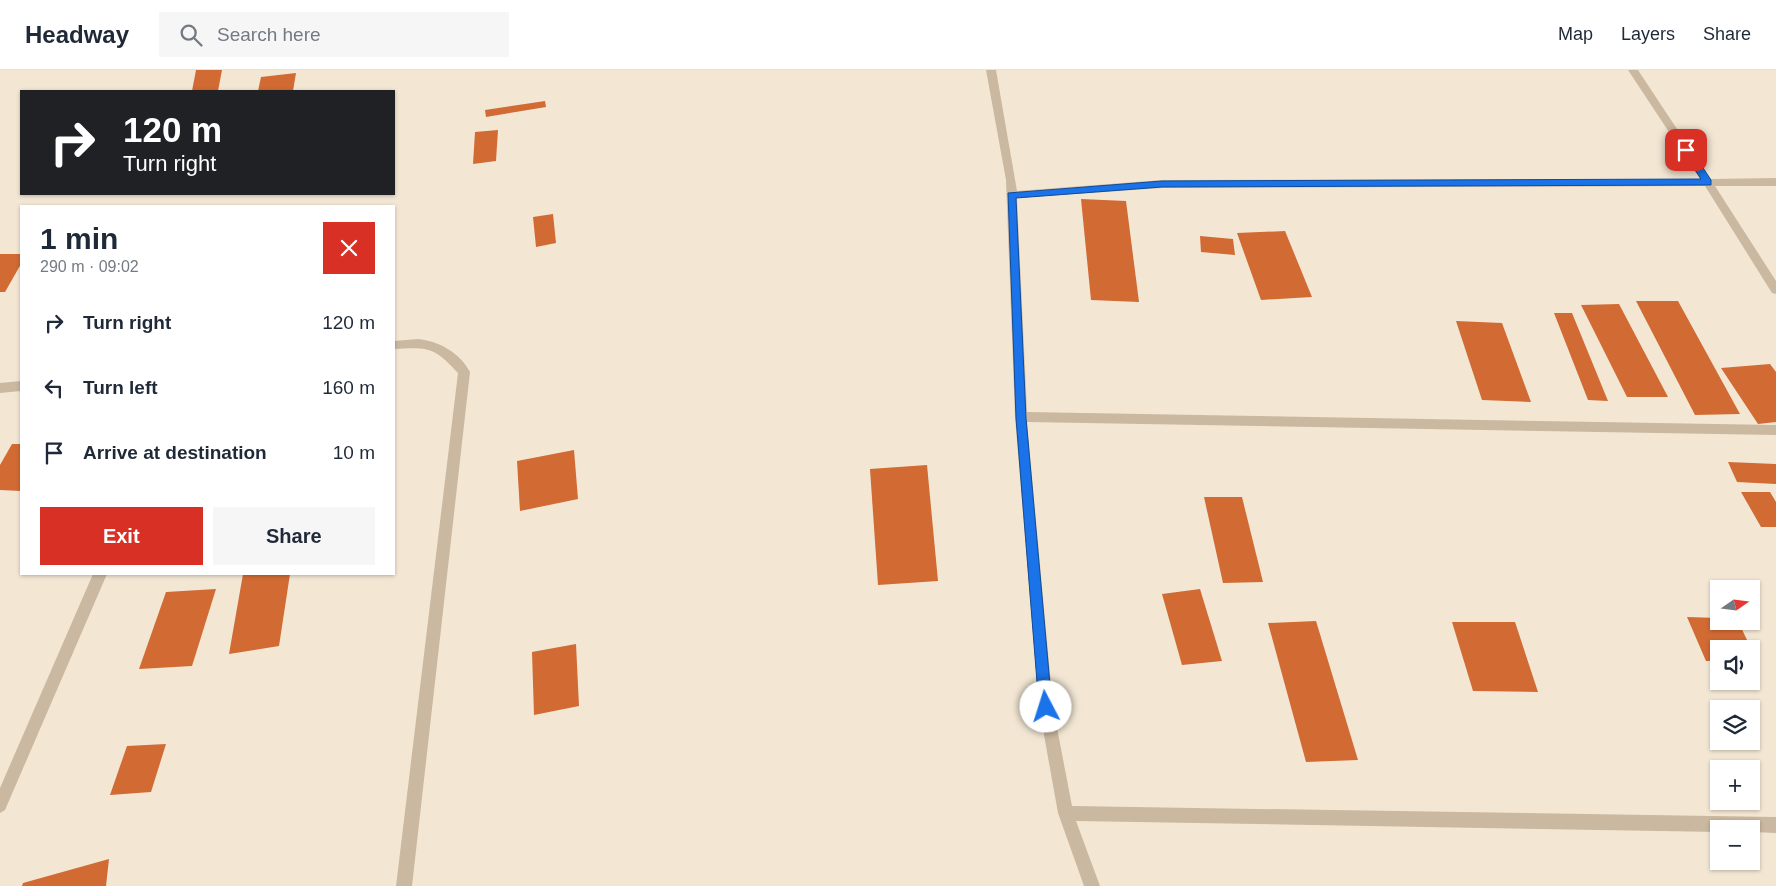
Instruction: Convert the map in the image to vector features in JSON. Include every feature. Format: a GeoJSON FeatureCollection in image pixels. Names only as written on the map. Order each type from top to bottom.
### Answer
{"type":"FeatureCollection","features":[{"type":"Feature","properties":{"kind":"street"},"geometry":{"type":"LineString","coordinates":[[991,70],[1006,152],[1011,195],[1021,418],[1046,707],[1066,813],[1092,886]]}},
{"type":"Feature","properties":{"kind":"street"},"geometry":{"type":"LineString","coordinates":[[1633,70],[1776,290]]}},
{"type":"Feature","properties":{"kind":"street"},"geometry":{"type":"LineString","coordinates":[[1011,195],[1162,184],[1776,182]]}},
{"type":"Feature","properties":{"kind":"street"},"geometry":{"type":"LineString","coordinates":[[395,344],[420,342],[444,349],[464,372],[404,886]]}},
{"type":"Feature","properties":{"kind":"street"},"geometry":{"type":"LineString","coordinates":[[0,388],[20,386]]}},
{"type":"Feature","properties":{"kind":"street"},"geometry":{"type":"LineString","coordinates":[[1021,418],[1776,430]]}},
{"type":"Feature","properties":{"kind":"street"},"geometry":{"type":"LineString","coordinates":[[0,805],[100,575]]}},
{"type":"Feature","properties":{"kind":"street"},"geometry":{"type":"LineString","coordinates":[[1066,813],[1776,825]]}},
{"type":"Feature","properties":{"kind":"building"},"geometry":{"type":"Polygon","coordinates":[[[196,70],[222,70],[218,90],[192,90],[196,70]]]}},
{"type":"Feature","properties":{"kind":"building"},"geometry":{"type":"Polygon","coordinates":[[[296,73],[293,90],[258,90],[261,77],[296,73]]]}},
{"type":"Feature","properties":{"kind":"building"},"geometry":{"type":"Polygon","coordinates":[[[545,101],[546,107],[486,117],[485,110],[545,101]]]}},
{"type":"Feature","properties":{"kind":"building"},"geometry":{"type":"Polygon","coordinates":[[[498,130],[496,161],[473,164],[475,132],[498,130]]]}},
{"type":"Feature","properties":{"kind":"building"},"geometry":{"type":"Polygon","coordinates":[[[1081,199],[1126,201],[1139,302],[1091,300],[1081,199]]]}},
{"type":"Feature","properties":{"kind":"building"},"geometry":{"type":"Polygon","coordinates":[[[553,214],[556,243],[536,247],[533,217],[553,214]]]}},
{"type":"Feature","properties":{"kind":"building"},"geometry":{"type":"Polygon","coordinates":[[[1285,231],[1312,297],[1261,300],[1237,233],[1285,231]]]}},
{"type":"Feature","properties":{"kind":"building"},"geometry":{"type":"Polygon","coordinates":[[[1200,236],[1233,239],[1235,255],[1201,252],[1200,236]]]}},
{"type":"Feature","properties":{"kind":"building"},"geometry":{"type":"Polygon","coordinates":[[[0,254],[20,254],[20,266],[5,292],[0,292],[0,254]]]}},
{"type":"Feature","properties":{"kind":"building"},"geometry":{"type":"Polygon","coordinates":[[[1636,301],[1678,301],[1740,414],[1695,415],[1636,301]]]}},
{"type":"Feature","properties":{"kind":"building"},"geometry":{"type":"Polygon","coordinates":[[[1619,304],[1668,397],[1627,397],[1581,305],[1619,304]]]}},
{"type":"Feature","properties":{"kind":"building"},"geometry":{"type":"Polygon","coordinates":[[[1554,313],[1572,313],[1608,401],[1588,400],[1554,313]]]}},
{"type":"Feature","properties":{"kind":"building"},"geometry":{"type":"Polygon","coordinates":[[[1456,321],[1502,323],[1531,402],[1482,400],[1456,321]]]}},
{"type":"Feature","properties":{"kind":"building"},"geometry":{"type":"Polygon","coordinates":[[[1770,364],[1776,372],[1776,422],[1758,424],[1721,368],[1770,364]]]}},
{"type":"Feature","properties":{"kind":"building"},"geometry":{"type":"Polygon","coordinates":[[[12,444],[20,444],[20,491],[0,490],[0,465],[12,444]]]}},
{"type":"Feature","properties":{"kind":"building"},"geometry":{"type":"Polygon","coordinates":[[[574,450],[578,499],[520,511],[517,461],[574,450]]]}},
{"type":"Feature","properties":{"kind":"building"},"geometry":{"type":"Polygon","coordinates":[[[1728,462],[1776,464],[1776,484],[1737,482],[1728,462]]]}},
{"type":"Feature","properties":{"kind":"building"},"geometry":{"type":"Polygon","coordinates":[[[927,465],[938,581],[878,585],[870,469],[927,465]]]}},
{"type":"Feature","properties":{"kind":"building"},"geometry":{"type":"Polygon","coordinates":[[[1741,492],[1770,492],[1776,502],[1776,527],[1761,527],[1741,492]]]}},
{"type":"Feature","properties":{"kind":"building"},"geometry":{"type":"Polygon","coordinates":[[[1204,497],[1242,497],[1263,582],[1223,583],[1204,497]]]}},
{"type":"Feature","properties":{"kind":"building"},"geometry":{"type":"Polygon","coordinates":[[[243,575],[290,575],[279,646],[229,654],[243,575]]]}},
{"type":"Feature","properties":{"kind":"building"},"geometry":{"type":"Polygon","coordinates":[[[216,589],[192,666],[139,669],[166,592],[216,589]]]}},
{"type":"Feature","properties":{"kind":"building"},"geometry":{"type":"Polygon","coordinates":[[[1200,589],[1222,661],[1182,665],[1162,594],[1200,589]]]}},
{"type":"Feature","properties":{"kind":"building"},"geometry":{"type":"Polygon","coordinates":[[[1687,617],[1710,618],[1710,630],[1742,630],[1747,640],[1710,640],[1710,661],[1706,661],[1687,617]]]}},
{"type":"Feature","properties":{"kind":"building"},"geometry":{"type":"Polygon","coordinates":[[[1316,621],[1358,760],[1306,762],[1268,623],[1316,621]]]}},
{"type":"Feature","properties":{"kind":"building"},"geometry":{"type":"Polygon","coordinates":[[[1452,622],[1515,622],[1538,692],[1473,691],[1452,622]]]}},
{"type":"Feature","properties":{"kind":"building"},"geometry":{"type":"Polygon","coordinates":[[[576,644],[579,706],[534,715],[532,652],[576,644]]]}},
{"type":"Feature","properties":{"kind":"building"},"geometry":{"type":"Polygon","coordinates":[[[166,744],[151,792],[110,795],[127,746],[166,744]]]}},
{"type":"Feature","properties":{"kind":"building"},"geometry":{"type":"Polygon","coordinates":[[[109,859],[106,886],[22,886],[23,883],[109,859]]]}},
{"type":"Feature","properties":{"kind":"route"},"geometry":{"type":"LineString","coordinates":[[1046,707],[1021,418],[1011,195],[1162,184],[1708,183],[1686,150]]}}]}
